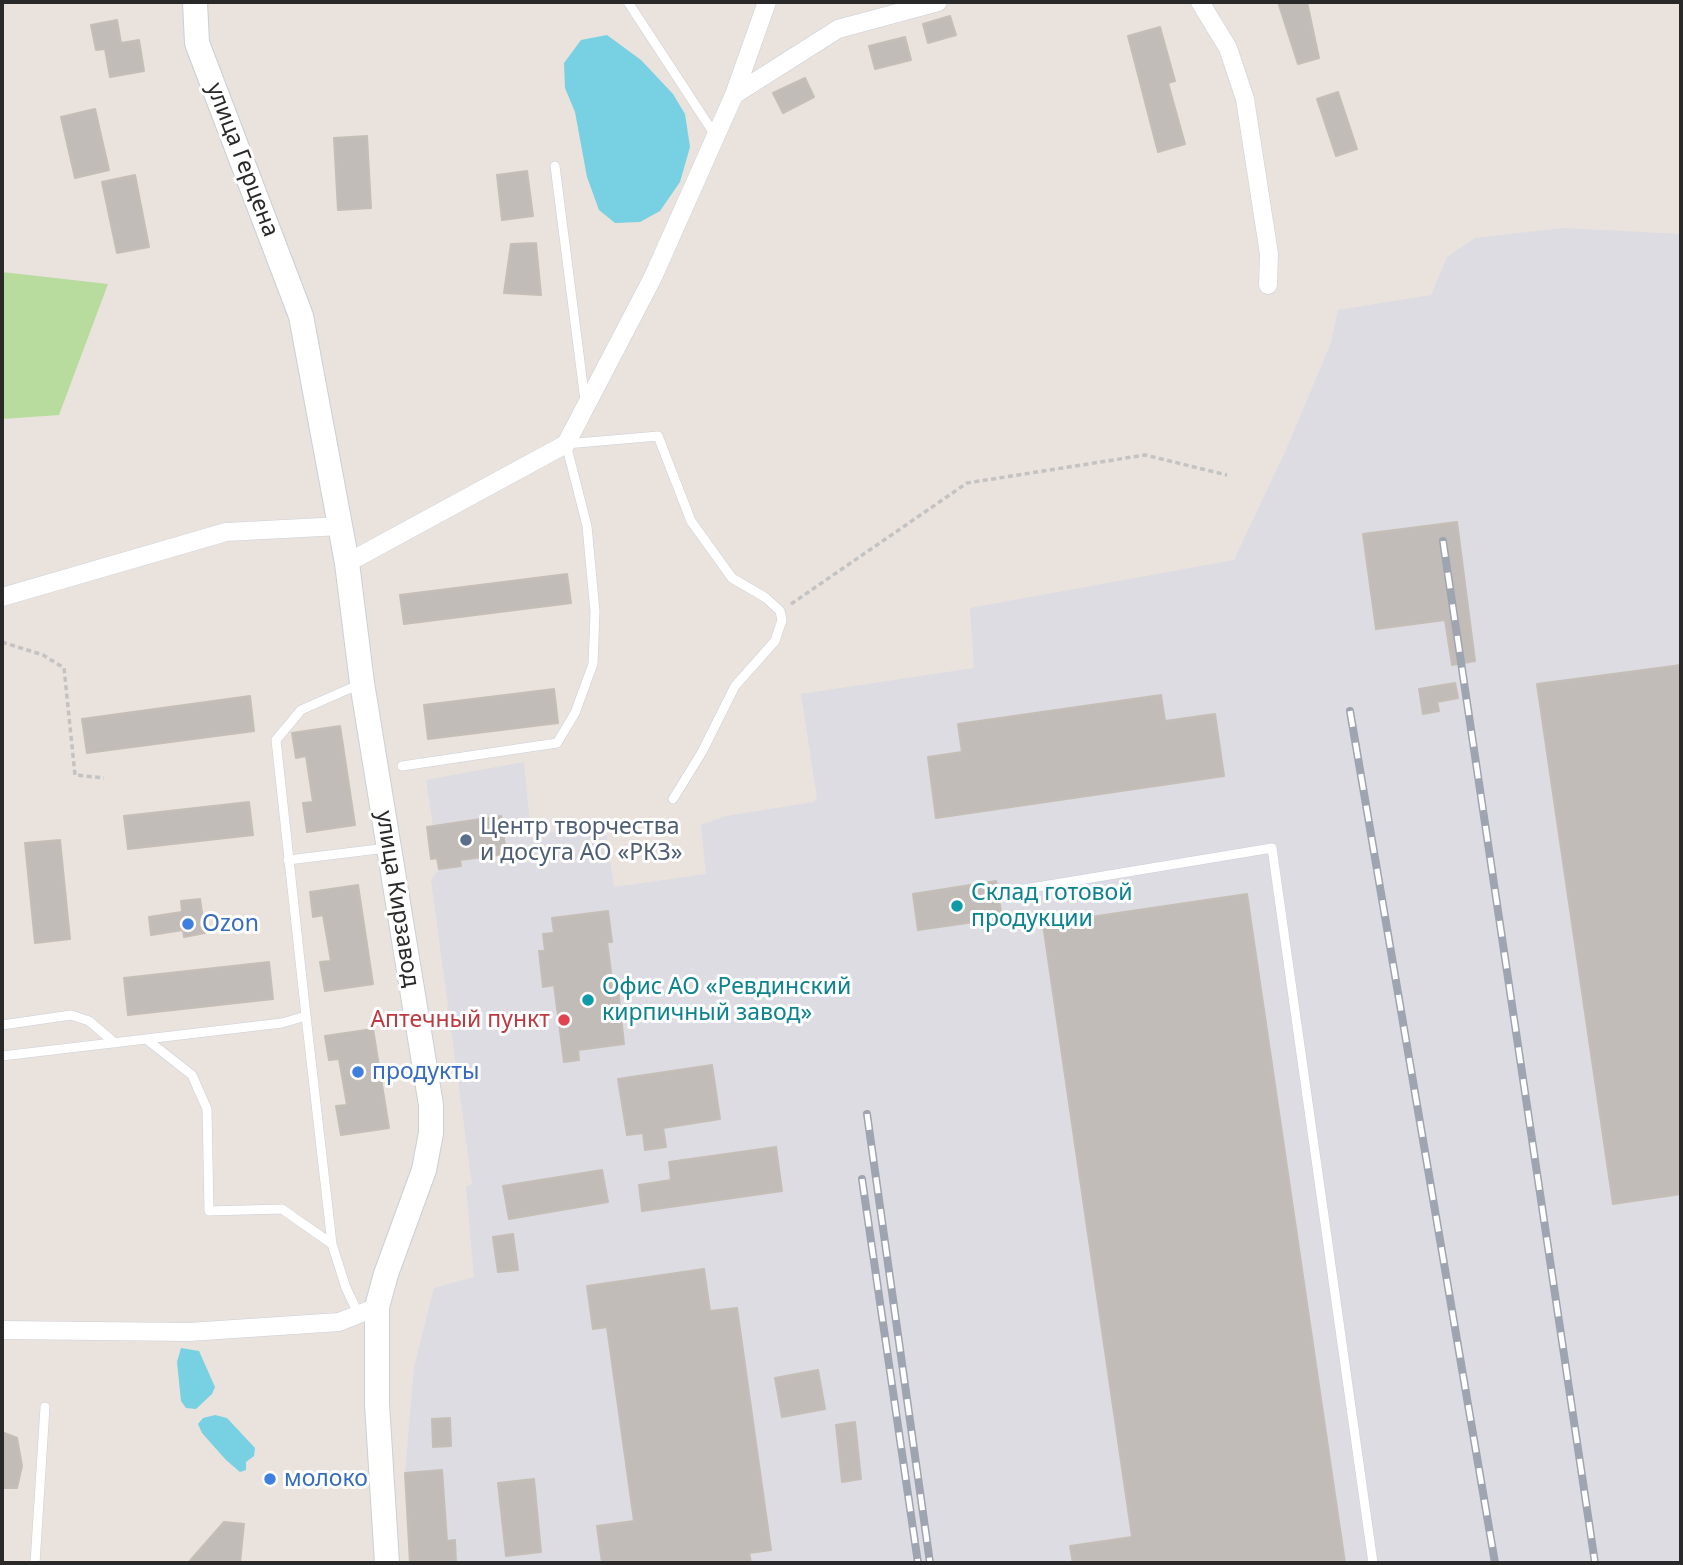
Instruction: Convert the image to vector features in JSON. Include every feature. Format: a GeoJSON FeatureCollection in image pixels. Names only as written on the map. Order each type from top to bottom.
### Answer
{"type":"FeatureCollection","features":[{"type":"Feature","properties":{"kind":"street","name":"улица Герцена"},"geometry":{"type":"LineString","coordinates":[[195,2],[197,43],[301,316]]}},
{"type":"Feature","properties":{"kind":"street"},"geometry":{"type":"LineString","coordinates":[[347,563],[566,443],[653,277],[734,94],[766,2]]}},
{"type":"Feature","properties":{"kind":"street"},"geometry":{"type":"LineString","coordinates":[[734,94],[838,29],[938,2]]}},
{"type":"Feature","properties":{"kind":"street"},"geometry":{"type":"LineString","coordinates":[[1200,2],[1228,48],[1245,99],[1268,241],[1268,285]]}},
{"type":"Feature","properties":{"kind":"street","name":"улица Кирзавод"},"geometry":{"type":"LineString","coordinates":[[301,316],[341,526],[362,683],[432,1119],[424,1170],[386,1274],[368,1311],[387,1563]]}},
{"type":"Feature","properties":{"kind":"street"},"geometry":{"type":"LineString","coordinates":[[2,597],[226,532],[341,526]]}},
{"type":"Feature","properties":{"kind":"street"},"geometry":{"type":"LineString","coordinates":[[2,1330],[189,1332],[339,1322],[368,1311]]}},
{"type":"Feature","properties":{"kind":"lane"},"geometry":{"type":"LineString","coordinates":[[628,2],[716,135]]}},
{"type":"Feature","properties":{"kind":"lane"},"geometry":{"type":"LineString","coordinates":[[555,166],[586,406]]}},
{"type":"Feature","properties":{"kind":"lane"},"geometry":{"type":"LineString","coordinates":[[402,766],[557,743],[575,713],[593,664],[595,612],[587,526],[566,443],[658,436],[691,521],[732,578],[780,611],[782,620],[775,641],[735,686],[702,752],[673,799]]}},
{"type":"Feature","properties":{"kind":"lane"},"geometry":{"type":"LineString","coordinates":[[362,683],[302,710],[276,740],[332,1244],[346,1288],[368,1311]]}},
{"type":"Feature","properties":{"kind":"lane"},"geometry":{"type":"LineString","coordinates":[[288,860],[388,848]]}},
{"type":"Feature","properties":{"kind":"lane"},"geometry":{"type":"LineString","coordinates":[[1025,889],[1272,848],[1373,1563]]}},
{"type":"Feature","properties":{"kind":"lane"},"geometry":{"type":"LineString","coordinates":[[2,1025],[71,1015],[89,1021],[115,1043]]}},
{"type":"Feature","properties":{"kind":"lane"},"geometry":{"type":"LineString","coordinates":[[2,1056],[282,1023],[306,1016]]}},
{"type":"Feature","properties":{"kind":"lane"},"geometry":{"type":"LineString","coordinates":[[146,1039],[192,1075],[206,1109],[209,1212],[282,1209],[332,1244]]}},
{"type":"Feature","properties":{"kind":"lane"},"geometry":{"type":"LineString","coordinates":[[35,1563],[45,1407]]}},
{"type":"Feature","properties":{"kind":"path"},"geometry":{"type":"LineString","coordinates":[[780,611],[967,483],[1145,456],[1227,475]]}},
{"type":"Feature","properties":{"kind":"path"},"geometry":{"type":"LineString","coordinates":[[2,642],[43,655],[64,668],[75,775],[104,778]]}},
{"type":"Feature","properties":{"kind":"shaded area"},"geometry":{"type":"Polygon","coordinates":[[[1563,228],[1681,234],[1681,1563],[410,1563],[405,1473],[414,1367],[434,1288],[474,1277],[466,1187],[472,1184],[431,880],[439,869],[437,859],[431,859],[427,827],[433,826],[426,780],[524,762],[531,835],[605,824],[614,887],[706,874],[701,825],[726,816],[814,802],[817,798],[801,694],[974,668],[970,608],[1234,560],[1285,452],[1331,343],[1338,310],[1431,295],[1447,257],[1475,238],[1563,228]]]}},
{"type":"Feature","properties":{"kind":"green space"},"geometry":{"type":"Polygon","coordinates":[[[2,272],[108,284],[59,415],[2,419],[2,272]]]}},
{"type":"Feature","properties":{"kind":"water"},"geometry":{"type":"Polygon","coordinates":[[[607,35],[641,60],[673,94],[685,114],[690,147],[680,182],[660,211],[640,222],[615,223],[599,210],[587,177],[575,112],[565,88],[564,63],[581,40],[607,35]]]}},
{"type":"Feature","properties":{"kind":"water"},"geometry":{"type":"Polygon","coordinates":[[[181,1348],[199,1351],[215,1387],[212,1394],[196,1409],[186,1408],[181,1401],[177,1362],[181,1348]]]}},
{"type":"Feature","properties":{"kind":"water"},"geometry":{"type":"Polygon","coordinates":[[[215,1415],[227,1418],[255,1448],[254,1456],[246,1462],[246,1470],[240,1472],[202,1433],[198,1424],[203,1418],[215,1415]]]}},
{"type":"Feature","properties":{"kind":"building"},"geometry":{"type":"Polygon","coordinates":[[[1278,2],[1307,2],[1319,58],[1298,64],[1278,2]]]}},
{"type":"Feature","properties":{"kind":"building"},"geometry":{"type":"Polygon","coordinates":[[[950,16],[956,35],[928,43],[923,24],[950,16]]]}},
{"type":"Feature","properties":{"kind":"building"},"geometry":{"type":"Polygon","coordinates":[[[117,20],[121,43],[139,40],[144,71],[110,77],[105,49],[96,50],[91,25],[117,20]]]}},
{"type":"Feature","properties":{"kind":"building"},"geometry":{"type":"Polygon","coordinates":[[[1160,27],[1175,81],[1168,83],[1185,144],[1158,152],[1128,36],[1160,27]]]}},
{"type":"Feature","properties":{"kind":"building"},"geometry":{"type":"Polygon","coordinates":[[[905,37],[911,60],[875,69],[869,46],[905,37]]]}},
{"type":"Feature","properties":{"kind":"building"},"geometry":{"type":"Polygon","coordinates":[[[805,78],[814,97],[783,113],[773,93],[805,78]]]}},
{"type":"Feature","properties":{"kind":"building"},"geometry":{"type":"Polygon","coordinates":[[[1338,92],[1357,149],[1336,156],[1317,99],[1338,92]]]}},
{"type":"Feature","properties":{"kind":"building"},"geometry":{"type":"Polygon","coordinates":[[[95,109],[109,170],[75,178],[61,117],[95,109]]]}},
{"type":"Feature","properties":{"kind":"building"},"geometry":{"type":"Polygon","coordinates":[[[367,136],[371,208],[338,210],[334,138],[367,136]]]}},
{"type":"Feature","properties":{"kind":"building"},"geometry":{"type":"Polygon","coordinates":[[[527,171],[533,216],[502,220],[497,175],[527,171]]]}},
{"type":"Feature","properties":{"kind":"building"},"geometry":{"type":"Polygon","coordinates":[[[135,175],[149,247],[117,253],[102,182],[135,175]]]}},
{"type":"Feature","properties":{"kind":"building"},"geometry":{"type":"Polygon","coordinates":[[[536,243],[541,295],[504,293],[511,244],[536,243]]]}},
{"type":"Feature","properties":{"kind":"building"},"geometry":{"type":"Polygon","coordinates":[[[1457,522],[1475,661],[1452,665],[1445,620],[1376,629],[1363,534],[1457,522]]]}},
{"type":"Feature","properties":{"kind":"building"},"geometry":{"type":"Polygon","coordinates":[[[567,574],[571,603],[404,624],[400,595],[567,574]]]}},
{"type":"Feature","properties":{"kind":"building"},"geometry":{"type":"Polygon","coordinates":[[[1681,665],[1681,1194],[1613,1204],[1537,684],[1681,665]]]}},
{"type":"Feature","properties":{"kind":"building"},"geometry":{"type":"Polygon","coordinates":[[[1455,683],[1458,698],[1437,702],[1439,711],[1423,714],[1419,689],[1455,683]]]}},
{"type":"Feature","properties":{"kind":"building"},"geometry":{"type":"Polygon","coordinates":[[[554,689],[558,723],[428,739],[424,705],[554,689]]]}},
{"type":"Feature","properties":{"kind":"building"},"geometry":{"type":"Polygon","coordinates":[[[1161,695],[1165,721],[1215,714],[1224,776],[936,818],[928,757],[962,752],[958,724],[1161,695]]]}},
{"type":"Feature","properties":{"kind":"building"},"geometry":{"type":"Polygon","coordinates":[[[250,696],[254,731],[87,753],[82,719],[250,696]]]}},
{"type":"Feature","properties":{"kind":"building"},"geometry":{"type":"Polygon","coordinates":[[[340,726],[355,825],[307,832],[303,803],[313,802],[306,756],[296,758],[292,733],[340,726]]]}},
{"type":"Feature","properties":{"kind":"building"},"geometry":{"type":"Polygon","coordinates":[[[249,802],[253,835],[128,849],[124,816],[249,802]]]}},
{"type":"Feature","properties":{"kind":"building","name":"Центр творчества и досуга АО «РКЗ»"},"geometry":{"type":"Polygon","coordinates":[[[501,816],[506,854],[460,860],[461,866],[439,869],[437,858],[431,859],[427,827],[501,816]]]}},
{"type":"Feature","properties":{"kind":"building"},"geometry":{"type":"Polygon","coordinates":[[[60,840],[70,939],[35,943],[25,843],[60,840]]]}},
{"type":"Feature","properties":{"kind":"building","name":"Склад готовой продукции"},"geometry":{"type":"Polygon","coordinates":[[[996,881],[1002,918],[918,930],[913,894],[996,881]]]}},
{"type":"Feature","properties":{"kind":"building"},"geometry":{"type":"Polygon","coordinates":[[[358,885],[373,984],[325,991],[320,962],[331,961],[323,915],[313,917],[310,892],[358,885]]]}},
{"type":"Feature","properties":{"kind":"building"},"geometry":{"type":"Polygon","coordinates":[[[1247,894],[1345,1563],[1073,1563],[1070,1546],[1132,1537],[1043,924],[1247,894]]]}},
{"type":"Feature","properties":{"kind":"building"},"geometry":{"type":"Polygon","coordinates":[[[200,899],[205,933],[184,937],[183,930],[151,935],[149,917],[182,912],[181,901],[200,899]]]}},
{"type":"Feature","properties":{"kind":"building","name":"Офис АО «Ревдинский кирпичный завод»"},"geometry":{"type":"Polygon","coordinates":[[[608,911],[612,942],[607,942],[612,979],[617,978],[624,1044],[578,1050],[579,1060],[564,1062],[554,985],[543,987],[539,951],[545,951],[543,934],[554,933],[552,918],[608,911]]]}},
{"type":"Feature","properties":{"kind":"building"},"geometry":{"type":"Polygon","coordinates":[[[269,962],[273,999],[128,1015],[124,978],[269,962]]]}},
{"type":"Feature","properties":{"kind":"building"},"geometry":{"type":"Polygon","coordinates":[[[373,1029],[389,1128],[341,1135],[336,1106],[347,1105],[339,1059],[329,1060],[325,1036],[373,1029]]]}},
{"type":"Feature","properties":{"kind":"building"},"geometry":{"type":"Polygon","coordinates":[[[712,1065],[720,1119],[663,1128],[666,1147],[645,1150],[643,1133],[627,1135],[618,1079],[712,1065]]]}},
{"type":"Feature","properties":{"kind":"building"},"geometry":{"type":"Polygon","coordinates":[[[776,1147],[782,1191],[642,1211],[639,1185],[671,1180],[669,1162],[776,1147]]]}},
{"type":"Feature","properties":{"kind":"building"},"geometry":{"type":"Polygon","coordinates":[[[602,1170],[608,1202],[509,1219],[503,1186],[602,1170]]]}},
{"type":"Feature","properties":{"kind":"building"},"geometry":{"type":"Polygon","coordinates":[[[513,1234],[518,1270],[498,1272],[493,1237],[513,1234]]]}},
{"type":"Feature","properties":{"kind":"building"},"geometry":{"type":"Polygon","coordinates":[[[704,1269],[710,1311],[737,1308],[771,1550],[749,1553],[751,1563],[602,1563],[597,1526],[634,1521],[607,1327],[593,1329],[587,1286],[704,1269]]]}},
{"type":"Feature","properties":{"kind":"building"},"geometry":{"type":"Polygon","coordinates":[[[818,1370],[825,1409],[782,1417],[775,1378],[818,1370]]]}},
{"type":"Feature","properties":{"kind":"building"},"geometry":{"type":"Polygon","coordinates":[[[450,1418],[451,1446],[433,1447],[432,1419],[450,1418]]]}},
{"type":"Feature","properties":{"kind":"building"},"geometry":{"type":"Polygon","coordinates":[[[855,1422],[861,1479],[842,1482],[836,1425],[855,1422]]]}},
{"type":"Feature","properties":{"kind":"building"},"geometry":{"type":"Polygon","coordinates":[[[2,1432],[17,1438],[22,1466],[17,1488],[2,1488],[2,1432]]]}},
{"type":"Feature","properties":{"kind":"building"},"geometry":{"type":"Polygon","coordinates":[[[442,1470],[447,1541],[455,1540],[456,1563],[410,1563],[405,1473],[442,1470]]]}},
{"type":"Feature","properties":{"kind":"building"},"geometry":{"type":"Polygon","coordinates":[[[534,1479],[541,1552],[506,1556],[498,1483],[534,1479]]]}},
{"type":"Feature","properties":{"kind":"building"},"geometry":{"type":"Polygon","coordinates":[[[224,1522],[244,1524],[240,1563],[188,1563],[224,1522]]]}},
{"type":"Feature","properties":{"kind":"railway"},"geometry":{"type":"LineString","coordinates":[[1443,541],[1595,1563]]}},
{"type":"Feature","properties":{"kind":"railway"},"geometry":{"type":"LineString","coordinates":[[1350,711],[1495,1563]]}},
{"type":"Feature","properties":{"kind":"railway"},"geometry":{"type":"LineString","coordinates":[[867,1114],[930,1563]]}},
{"type":"Feature","properties":{"kind":"railway"},"geometry":{"type":"LineString","coordinates":[[862,1179],[918,1563]]}},
{"type":"Feature","properties":{"kind":"place","name":"Центр творчества и досуга АО «РКЗ»"},"geometry":{"type":"Point","coordinates":[466,840]}},
{"type":"Feature","properties":{"kind":"place","name":"Склад готовой продукции"},"geometry":{"type":"Point","coordinates":[957,906]}},
{"type":"Feature","properties":{"kind":"place","name":"Ozon"},"geometry":{"type":"Point","coordinates":[188,924]}},
{"type":"Feature","properties":{"kind":"place","name":"Офис АО «Ревдинский кирпичный завод»"},"geometry":{"type":"Point","coordinates":[588,1000]}},
{"type":"Feature","properties":{"kind":"place","name":"Аптечный пункт"},"geometry":{"type":"Point","coordinates":[564,1020]}},
{"type":"Feature","properties":{"kind":"place","name":"продукты"},"geometry":{"type":"Point","coordinates":[358,1072]}},
{"type":"Feature","properties":{"kind":"place","name":"молоко"},"geometry":{"type":"Point","coordinates":[270,1479]}}]}
